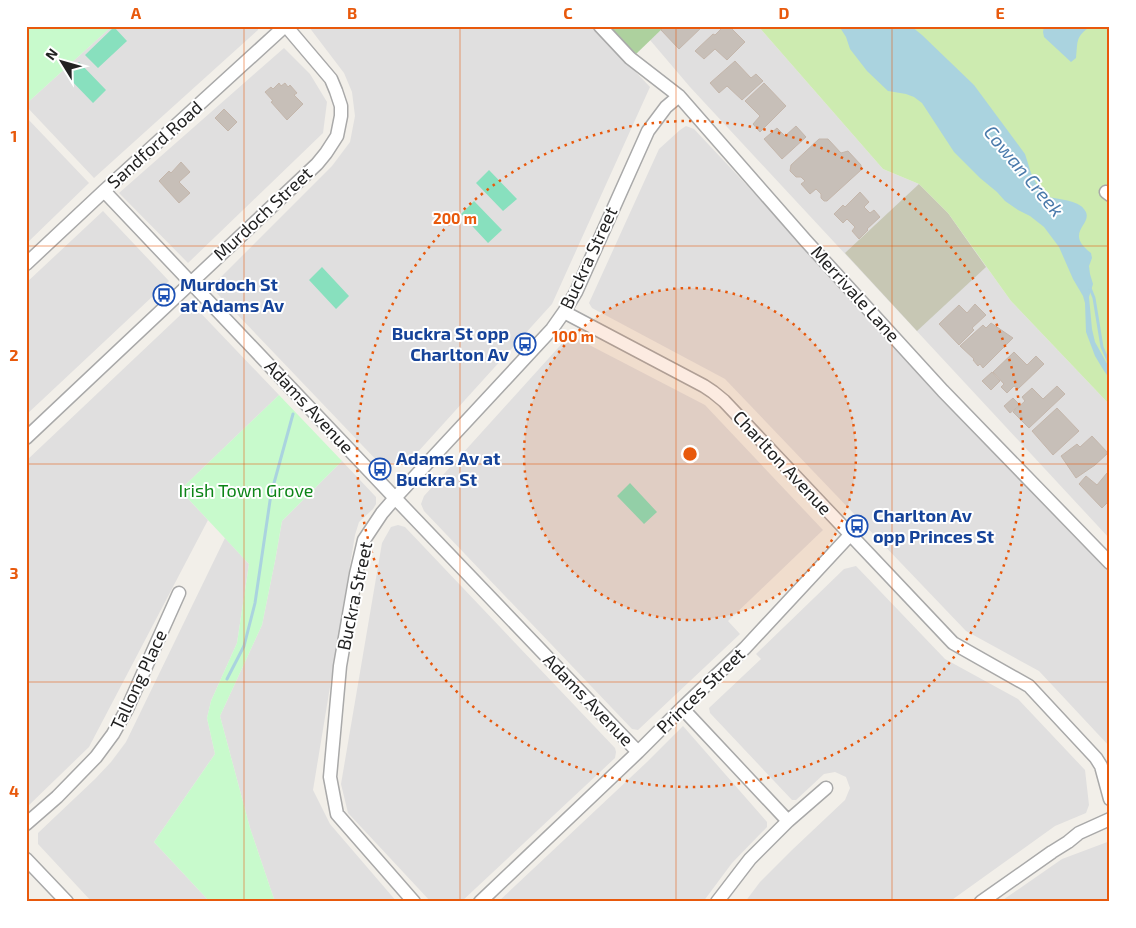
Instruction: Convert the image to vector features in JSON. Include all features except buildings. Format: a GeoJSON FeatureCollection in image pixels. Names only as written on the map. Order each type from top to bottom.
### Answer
{"type":"FeatureCollection","features":[{"type":"Feature","properties":{"kind":"street","name":"Sandford Road"},"geometry":{"type":"LineString","coordinates":[[26,264],[285,26]]}},
{"type":"Feature","properties":{"kind":"street","name":"Murdoch Street"},"geometry":{"type":"LineString","coordinates":[[26,438],[317,164],[337,136],[341,106],[334,85],[331,79],[285,26]]}},
{"type":"Feature","properties":{"kind":"street","name":"Merrivale Lane"},"geometry":{"type":"LineString","coordinates":[[600,26],[630,58],[679,96],[806,241],[943,391],[1110,563]]}},
{"type":"Feature","properties":{"kind":"street","name":"Buckra Street"},"geometry":{"type":"LineString","coordinates":[[414,902],[337,814],[330,777],[340,666],[364,540],[395,498],[552,329],[576,292],[648,131],[666,108],[679,96]]}},
{"type":"Feature","properties":{"kind":"street","name":"Adams Avenue"},"geometry":{"type":"LineString","coordinates":[[104,191],[638,752]]}},
{"type":"Feature","properties":{"kind":"street","name":"Charlton Avenue"},"geometry":{"type":"LineString","coordinates":[[564,312],[713,392],[731,408],[953,643],[1029,686],[1096,758],[1101,766],[1110,799]]}},
{"type":"Feature","properties":{"kind":"street","name":"Princes Street"},"geometry":{"type":"LineString","coordinates":[[480,902],[745,648],[850,535]]}},
{"type":"Feature","properties":{"kind":"street","name":"Tallong Place"},"geometry":{"type":"LineString","coordinates":[[26,824],[57,797],[96,757],[113,734],[127,709],[178,593]]}},
{"type":"Feature","properties":{"kind":"street"},"geometry":{"type":"LineString","coordinates":[[682,708],[788,821]]}},
{"type":"Feature","properties":{"kind":"street"},"geometry":{"type":"LineString","coordinates":[[717,902],[750,859],[788,821],[826,788]]}},
{"type":"Feature","properties":{"kind":"street"},"geometry":{"type":"LineString","coordinates":[[981,902],[1079,833],[1110,819]]}},
{"type":"Feature","properties":{"kind":"street"},"geometry":{"type":"LineString","coordinates":[[1068,842],[1110,826]]}},
{"type":"Feature","properties":{"kind":"street"},"geometry":{"type":"LineString","coordinates":[[26,859],[67,902]]}},
{"type":"Feature","properties":{"kind":"shaded area"},"geometry":{"type":"Polygon","coordinates":[[[112,26],[258,26],[258,30],[94,178],[26,104],[112,26]]]}},
{"type":"Feature","properties":{"kind":"shaded area"},"geometry":{"type":"Polygon","coordinates":[[[310,26],[592,26],[650,87],[552,304],[416,454],[383,467],[211,287],[332,166],[350,142],[355,116],[352,92],[344,73],[310,26]]]}},
{"type":"Feature","properties":{"kind":"shaded area"},"geometry":{"type":"Polygon","coordinates":[[[665,26],[758,26],[883,169],[919,184],[948,213],[1011,301],[1110,405],[1110,539],[690,87],[650,40],[665,26]]]}},
{"type":"Feature","properties":{"kind":"shaded area"},"geometry":{"type":"Polygon","coordinates":[[[284,48],[310,74],[327,102],[323,133],[188,263],[119,193],[284,48]]]}},
{"type":"Feature","properties":{"kind":"shaded area"},"geometry":{"type":"Polygon","coordinates":[[[26,117],[89,183],[26,244],[26,117]]]}},
{"type":"Feature","properties":{"kind":"shaded area"},"geometry":{"type":"Polygon","coordinates":[[[686,126],[694,129],[1110,572],[1110,747],[1039,671],[966,631],[725,379],[592,308],[589,303],[659,149],[686,126]]]}},
{"type":"Feature","properties":{"kind":"shaded area"},"geometry":{"type":"Polygon","coordinates":[[[919,184],[948,213],[986,267],[917,331],[845,253],[919,184]]]}},
{"type":"Feature","properties":{"kind":"shaded area"},"geometry":{"type":"Polygon","coordinates":[[[103,211],[169,281],[26,415],[26,283],[103,211]]]}},
{"type":"Feature","properties":{"kind":"shaded area"},"geometry":{"type":"Polygon","coordinates":[[[192,304],[279,395],[180,490],[208,520],[89,747],[26,808],[26,461],[192,304]]]}},
{"type":"Feature","properties":{"kind":"shaded area"},"geometry":{"type":"Polygon","coordinates":[[[574,337],[705,405],[823,530],[728,621],[740,634],[638,730],[632,729],[424,511],[421,504],[424,496],[567,338],[574,337]]]}},
{"type":"Feature","properties":{"kind":"shaded area"},"geometry":{"type":"Polygon","coordinates":[[[342,461],[376,497],[376,504],[359,522],[355,535],[313,790],[330,824],[397,902],[275,902],[250,828],[220,716],[262,625],[282,521],[342,461]]]}},
{"type":"Feature","properties":{"kind":"shaded area"},"geometry":{"type":"Polygon","coordinates":[[[398,525],[405,527],[615,748],[616,752],[615,758],[461,902],[431,902],[348,813],[341,784],[382,543],[391,527],[398,525]]]}},
{"type":"Feature","properties":{"kind":"shaded area"},"geometry":{"type":"Polygon","coordinates":[[[225,538],[249,564],[237,643],[211,701],[207,718],[215,754],[154,842],[210,902],[92,902],[38,844],[38,833],[95,779],[126,742],[225,538]]]}},
{"type":"Feature","properties":{"kind":"shaded area"},"geometry":{"type":"Polygon","coordinates":[[[856,566],[945,659],[1018,699],[1085,770],[1089,805],[1086,813],[1055,826],[949,902],[745,902],[760,882],[845,800],[850,788],[846,777],[835,772],[824,774],[796,800],[792,800],[710,713],[709,708],[761,659],[756,654],[844,569],[856,566]]]}},
{"type":"Feature","properties":{"kind":"shaded area"},"geometry":{"type":"Polygon","coordinates":[[[683,726],[767,822],[767,827],[732,863],[703,902],[498,902],[647,762],[683,726]]]}},
{"type":"Feature","properties":{"kind":"shaded area"},"geometry":{"type":"Polygon","coordinates":[[[1110,841],[1110,902],[1000,902],[1062,859],[1110,841]]]}},
{"type":"Feature","properties":{"kind":"green space"},"geometry":{"type":"Polygon","coordinates":[[[26,26],[112,26],[26,104],[26,26]]]}},
{"type":"Feature","properties":{"kind":"green space"},"geometry":{"type":"Polygon","coordinates":[[[608,26],[665,26],[636,54],[608,26]]]}},
{"type":"Feature","properties":{"kind":"green space"},"geometry":{"type":"Polygon","coordinates":[[[758,26],[1110,26],[1110,405],[1011,301],[948,213],[919,184],[883,169],[758,26]]]}},
{"type":"Feature","properties":{"kind":"green space"},"geometry":{"type":"Polygon","coordinates":[[[114,27],[127,41],[98,68],[85,55],[114,27]]]}},
{"type":"Feature","properties":{"kind":"green space"},"geometry":{"type":"Polygon","coordinates":[[[79,62],[106,90],[93,103],[66,75],[79,62]]]}},
{"type":"Feature","properties":{"kind":"green space"},"geometry":{"type":"Polygon","coordinates":[[[489,170],[517,199],[503,211],[476,183],[489,170]]]}},
{"type":"Feature","properties":{"kind":"green space"},"geometry":{"type":"Polygon","coordinates":[[[474,201],[502,230],[488,243],[461,214],[474,201]]]}},
{"type":"Feature","properties":{"kind":"green space"},"geometry":{"type":"Polygon","coordinates":[[[322,267],[349,296],[336,309],[309,280],[322,267]]]}},
{"type":"Feature","properties":{"kind":"green space","name":"Irish Town Grove"},"geometry":{"type":"Polygon","coordinates":[[[279,395],[342,461],[282,521],[262,625],[220,716],[250,828],[275,902],[210,902],[154,842],[215,754],[207,718],[211,701],[237,643],[249,564],[180,490],[279,395]]]}},
{"type":"Feature","properties":{"kind":"green space"},"geometry":{"type":"Polygon","coordinates":[[[630,483],[657,512],[644,524],[617,496],[630,483]]]}},
{"type":"Feature","properties":{"kind":"water"},"geometry":{"type":"Polygon","coordinates":[[[839,26],[911,26],[974,85],[1025,154],[1031,173],[1042,195],[1073,202],[1081,206],[1086,212],[1087,217],[1079,233],[1079,238],[1082,245],[1091,253],[1092,258],[1089,266],[1093,284],[1089,297],[1092,329],[1095,342],[1110,369],[1110,379],[1095,356],[1086,332],[1083,296],[1073,279],[1059,247],[1044,227],[1005,201],[954,152],[922,103],[906,94],[888,91],[867,71],[850,49],[846,37],[839,26]]]}},
{"type":"Feature","properties":{"kind":"water"},"geometry":{"type":"Polygon","coordinates":[[[1044,26],[1091,26],[1080,36],[1077,43],[1076,58],[1071,62],[1044,37],[1044,26]]]}},
{"type":"Feature","properties":{"kind":"waterway","name":"Cowan Creek"},"geometry":{"type":"LineString","coordinates":[[1090,288],[1094,298],[1102,347],[1110,365]]}},
{"type":"Feature","properties":{"kind":"waterway"},"geometry":{"type":"LineString","coordinates":[[227,679],[244,646],[255,603],[271,494],[293,414]]}},
{"type":"Feature","properties":{"kind":"place","name":"Murdoch St at Adams Av"},"geometry":{"type":"Point","coordinates":[164,295]}},
{"type":"Feature","properties":{"kind":"place","name":"Buckra St opp Charlton Av"},"geometry":{"type":"Point","coordinates":[525,344]}},
{"type":"Feature","properties":{"kind":"place","name":"Adams Av at Buckra St"},"geometry":{"type":"Point","coordinates":[380,469]}},
{"type":"Feature","properties":{"kind":"place","name":"Charlton Av opp Princes St"},"geometry":{"type":"Point","coordinates":[857,526]}}]}
